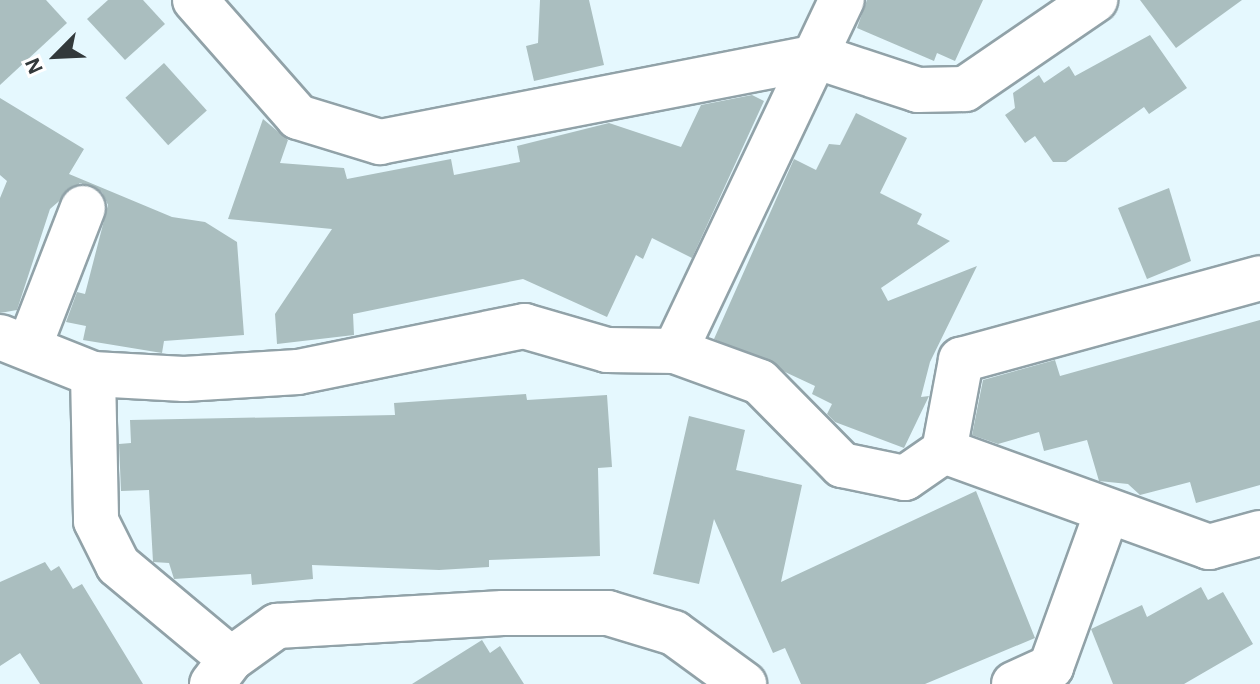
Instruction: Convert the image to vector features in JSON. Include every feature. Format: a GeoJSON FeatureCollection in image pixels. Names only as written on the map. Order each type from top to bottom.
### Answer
{"type":"FeatureCollection","features":[{"type":"Feature","properties":{"kind":"street"},"geometry":{"type":"LineString","coordinates":[[195,0],[298,117],[380,142],[818,57],[918,90],[965,89],[1095,0]]}},
{"type":"Feature","properties":{"kind":"street"},"geometry":{"type":"LineString","coordinates":[[675,351],[818,57],[842,0]]}},
{"type":"Feature","properties":{"kind":"street"},"geometry":{"type":"LineString","coordinates":[[83,208],[14,342],[93,374],[184,379],[298,372],[524,326],[607,350],[675,351],[760,382],[842,465],[905,478],[944,451],[961,360],[1260,278]]}},
{"type":"Feature","properties":{"kind":"street"},"geometry":{"type":"LineString","coordinates":[[93,374],[96,521],[118,565],[221,671],[277,626],[608,613],[674,633],[744,684]]}},
{"type":"Feature","properties":{"kind":"street"},"geometry":{"type":"LineString","coordinates":[[944,451],[1209,547],[1260,533]]}},
{"type":"Feature","properties":{"kind":"street"},"geometry":{"type":"LineString","coordinates":[[1042,678],[1107,512]]}},
{"type":"Feature","properties":{"kind":"building"},"geometry":{"type":"Polygon","coordinates":[[[0,0],[46,0],[67,23],[0,85],[0,0]]]}},
{"type":"Feature","properties":{"kind":"building"},"geometry":{"type":"Polygon","coordinates":[[[108,0],[143,0],[165,24],[125,60],[87,19],[108,0]]]}},
{"type":"Feature","properties":{"kind":"building"},"geometry":{"type":"Polygon","coordinates":[[[540,0],[589,0],[604,65],[534,81],[526,46],[538,43],[540,0]]]}},
{"type":"Feature","properties":{"kind":"building"},"geometry":{"type":"Polygon","coordinates":[[[867,0],[983,0],[955,61],[937,53],[934,61],[857,28],[867,0]]]}},
{"type":"Feature","properties":{"kind":"building"},"geometry":{"type":"Polygon","coordinates":[[[1140,0],[1242,0],[1176,48],[1140,0]]]}},
{"type":"Feature","properties":{"kind":"building"},"geometry":{"type":"Polygon","coordinates":[[[1150,35],[1187,88],[1149,114],[1144,107],[1066,162],[1053,162],[1035,136],[1025,143],[1005,115],[1015,108],[1013,93],[1039,75],[1044,83],[1069,66],[1075,76],[1150,35]]]}},
{"type":"Feature","properties":{"kind":"building"},"geometry":{"type":"Polygon","coordinates":[[[164,63],[207,111],[168,145],[125,98],[164,63]]]}},
{"type":"Feature","properties":{"kind":"building"},"geometry":{"type":"Polygon","coordinates":[[[752,95],[764,101],[692,258],[652,238],[643,259],[636,255],[607,317],[523,279],[353,314],[354,335],[277,344],[275,314],[332,229],[228,219],[263,119],[288,140],[280,163],[344,168],[347,179],[451,159],[454,175],[520,162],[517,146],[609,123],[681,147],[701,105],[752,95]]]}},
{"type":"Feature","properties":{"kind":"building"},"geometry":{"type":"Polygon","coordinates":[[[0,98],[84,149],[69,174],[172,217],[205,222],[237,242],[244,335],[164,341],[162,353],[83,340],[86,326],[66,322],[77,292],[85,294],[108,205],[102,192],[80,183],[50,209],[17,310],[0,313],[0,198],[7,181],[0,175],[0,98]]]}},
{"type":"Feature","properties":{"kind":"building"},"geometry":{"type":"Polygon","coordinates":[[[856,113],[907,138],[880,193],[922,214],[917,224],[950,241],[881,288],[888,301],[977,266],[930,362],[921,397],[929,396],[904,448],[835,422],[827,414],[832,404],[812,394],[815,386],[714,339],[794,159],[816,170],[829,144],[840,145],[856,113]]]}},
{"type":"Feature","properties":{"kind":"building"},"geometry":{"type":"Polygon","coordinates":[[[1169,188],[1191,261],[1147,279],[1118,208],[1169,188]]]}},
{"type":"Feature","properties":{"kind":"building"},"geometry":{"type":"Polygon","coordinates":[[[1260,320],[1260,485],[1196,503],[1190,482],[1140,495],[1128,484],[1099,481],[1087,440],[1044,451],[1039,432],[998,444],[972,435],[983,380],[1055,360],[1060,376],[1260,320]]]}},
{"type":"Feature","properties":{"kind":"building"},"geometry":{"type":"Polygon","coordinates":[[[526,394],[527,400],[607,395],[612,467],[598,468],[600,556],[489,560],[489,567],[439,570],[312,565],[313,579],[252,585],[251,574],[174,579],[169,563],[153,562],[149,490],[121,491],[119,444],[131,443],[130,420],[395,415],[394,403],[526,394]]]}},
{"type":"Feature","properties":{"kind":"building"},"geometry":{"type":"Polygon","coordinates":[[[689,416],[745,430],[736,470],[802,485],[781,582],[976,491],[1035,638],[925,684],[801,684],[785,648],[773,653],[714,519],[699,584],[653,574],[689,416]]]}},
{"type":"Feature","properties":{"kind":"building"},"geometry":{"type":"Polygon","coordinates":[[[45,562],[51,571],[59,566],[73,589],[82,584],[143,684],[40,684],[20,653],[0,666],[0,582],[45,562]]]}},
{"type":"Feature","properties":{"kind":"building"},"geometry":{"type":"Polygon","coordinates":[[[1201,587],[1208,600],[1223,592],[1253,644],[1184,684],[1113,684],[1091,629],[1142,605],[1147,617],[1201,587]]]}},
{"type":"Feature","properties":{"kind":"building"},"geometry":{"type":"Polygon","coordinates":[[[482,640],[490,653],[500,646],[524,684],[412,684],[482,640]]]}}]}
